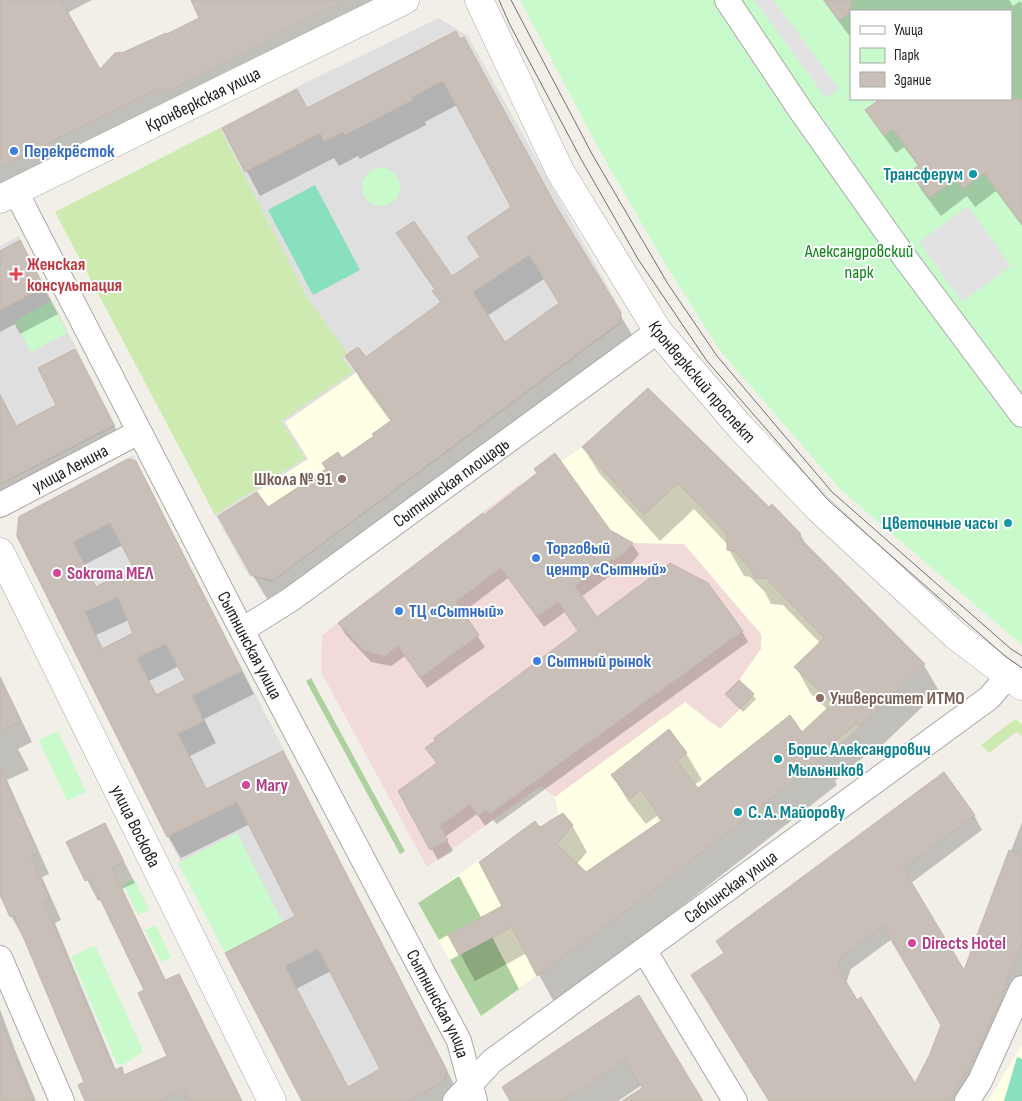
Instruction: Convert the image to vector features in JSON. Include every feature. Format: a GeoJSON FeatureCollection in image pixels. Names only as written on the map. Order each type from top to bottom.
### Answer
{"type":"FeatureCollection","features":[{"type":"Feature","properties":{"kind":"street","name":"Кронверкская улица"},"geometry":{"type":"LineString","coordinates":[[8,195],[405,0]]}},
{"type":"Feature","properties":{"kind":"street","name":"Кронверкский проспект"},"geometry":{"type":"LineString","coordinates":[[479,0],[560,171],[658,332],[741,428],[819,509],[955,634],[1015,681]]}},
{"type":"Feature","properties":{"kind":"street"},"geometry":{"type":"LineString","coordinates":[[726,0],[801,111],[905,258],[1022,414]]}},
{"type":"Feature","properties":{"kind":"street","name":"Сытнинская улица"},"geometry":{"type":"LineString","coordinates":[[8,195],[139,432],[459,1041],[467,1095]]}},
{"type":"Feature","properties":{"kind":"street","name":"Сытнинская площадь"},"geometry":{"type":"LineString","coordinates":[[242,630],[290,600],[658,332]]}},
{"type":"Feature","properties":{"kind":"street","name":"улица Ленина"},"geometry":{"type":"LineString","coordinates":[[0,504],[139,432]]}},
{"type":"Feature","properties":{"kind":"street","name":"улица Воскова"},"geometry":{"type":"LineString","coordinates":[[0,552],[272,1101]]}},
{"type":"Feature","properties":{"kind":"street","name":"Саблинская улица"},"geometry":{"type":"LineString","coordinates":[[467,1095],[492,1061],[1015,681]]}},
{"type":"Feature","properties":{"kind":"street"},"geometry":{"type":"LineString","coordinates":[[644,950],[735,1101]]}},
{"type":"Feature","properties":{"kind":"street"},"geometry":{"type":"LineString","coordinates":[[0,958],[62,1101]]}},
{"type":"Feature","properties":{"kind":"street"},"geometry":{"type":"LineString","coordinates":[[967,1101],[980,1081],[1022,988]]}},
{"type":"Feature","properties":{"kind":"shaded area"},"geometry":{"type":"Polygon","coordinates":[[[754,0],[774,0],[839,89],[826,98],[754,0]]]}},
{"type":"Feature","properties":{"kind":"shaded area"},"geometry":{"type":"Polygon","coordinates":[[[439,18],[468,36],[622,312],[621,323],[272,582],[249,576],[215,515],[305,458],[281,422],[346,353],[307,297],[220,128],[303,84],[439,18]]]}},
{"type":"Feature","properties":{"kind":"shaded area"},"geometry":{"type":"Polygon","coordinates":[[[968,206],[1011,266],[962,302],[919,242],[968,206]]]}},
{"type":"Feature","properties":{"kind":"shaded area"},"geometry":{"type":"Polygon","coordinates":[[[19,236],[116,426],[0,485],[0,246],[19,236]]]}},
{"type":"Feature","properties":{"kind":"shaded area","name":"Школа № 91"},"geometry":{"type":"Polygon","coordinates":[[[357,372],[392,420],[421,470],[273,580],[251,575],[218,516],[308,459],[285,422],[357,372]]]}},
{"type":"Feature","properties":{"kind":"shaded area","name":"Университет ИТМО"},"geometry":{"type":"Polygon","coordinates":[[[648,388],[769,507],[772,504],[801,534],[798,537],[925,664],[859,727],[823,758],[639,901],[481,1016],[418,903],[535,821],[537,824],[547,823],[559,816],[555,797],[685,702],[720,729],[754,695],[739,680],[761,649],[761,634],[684,544],[633,543],[610,530],[561,462],[582,447],[648,388]]]}},
{"type":"Feature","properties":{"kind":"shaded area"},"geometry":{"type":"Polygon","coordinates":[[[133,455],[448,1071],[444,1082],[409,1101],[301,1101],[16,536],[18,516],[133,455]]]}},
{"type":"Feature","properties":{"kind":"shaded area","name":"Сытный рынок"},"geometry":{"type":"Polygon","coordinates":[[[561,462],[633,543],[684,544],[761,634],[761,649],[740,680],[754,695],[720,729],[685,703],[555,797],[541,786],[427,867],[321,672],[322,635],[521,483],[526,489],[561,462]]]}},
{"type":"Feature","properties":{"kind":"shaded area"},"geometry":{"type":"Polygon","coordinates":[[[1022,1045],[1022,1101],[988,1101],[1022,1045]]]}},
{"type":"Feature","properties":{"kind":"green space","name":"Александровский парк"},"geometry":{"type":"Polygon","coordinates":[[[520,0],[1022,0],[1022,645],[841,490],[722,353],[670,272],[600,151],[520,0]]]}},
{"type":"Feature","properties":{"kind":"green space"},"geometry":{"type":"Polygon","coordinates":[[[220,128],[307,297],[347,353],[342,357],[353,372],[281,421],[305,458],[215,515],[55,212],[220,128]]]}},
{"type":"Feature","properties":{"kind":"green space"},"geometry":{"type":"Polygon","coordinates":[[[381,168],[395,173],[400,187],[395,201],[381,206],[367,201],[362,187],[367,173],[381,168]]]}},
{"type":"Feature","properties":{"kind":"green space"},"geometry":{"type":"Polygon","coordinates":[[[315,185],[360,270],[313,295],[268,210],[315,185]]]}},
{"type":"Feature","properties":{"kind":"green space"},"geometry":{"type":"Polygon","coordinates":[[[51,301],[67,333],[31,352],[15,321],[51,301]]]}},
{"type":"Feature","properties":{"kind":"green space"},"geometry":{"type":"Polygon","coordinates":[[[311,678],[405,851],[400,854],[306,681],[311,678]]]}},
{"type":"Feature","properties":{"kind":"green space"},"geometry":{"type":"Polygon","coordinates":[[[1015,719],[1022,724],[1022,736],[1016,732],[989,753],[981,745],[1015,719]]]}},
{"type":"Feature","properties":{"kind":"green space"},"geometry":{"type":"Polygon","coordinates":[[[58,731],[86,792],[67,801],[39,740],[58,731]]]}},
{"type":"Feature","properties":{"kind":"green space"},"geometry":{"type":"Polygon","coordinates":[[[237,833],[283,923],[225,953],[178,863],[237,833]]]}},
{"type":"Feature","properties":{"kind":"green space"},"geometry":{"type":"Polygon","coordinates":[[[459,876],[481,917],[439,940],[418,903],[459,876]]]}},
{"type":"Feature","properties":{"kind":"green space"},"geometry":{"type":"Polygon","coordinates":[[[134,879],[149,910],[138,915],[123,884],[134,879]]]}},
{"type":"Feature","properties":{"kind":"green space"},"geometry":{"type":"Polygon","coordinates":[[[156,925],[171,957],[161,962],[145,930],[156,925]]]}},
{"type":"Feature","properties":{"kind":"green space"},"geometry":{"type":"Polygon","coordinates":[[[492,937],[519,989],[481,1016],[450,960],[492,937]]]}},
{"type":"Feature","properties":{"kind":"green space"},"geometry":{"type":"Polygon","coordinates":[[[91,947],[96,947],[143,1051],[122,1065],[117,1064],[71,957],[91,947]]]}},
{"type":"Feature","properties":{"kind":"green space"},"geometry":{"type":"Polygon","coordinates":[[[1017,1057],[1022,1059],[1022,1101],[1004,1101],[1017,1057]]]}},
{"type":"Feature","properties":{"kind":"building"},"geometry":{"type":"Polygon","coordinates":[[[0,0],[61,0],[100,69],[115,53],[124,52],[199,18],[191,0],[346,0],[163,94],[160,88],[0,167],[0,0]]]}},
{"type":"Feature","properties":{"kind":"building"},"geometry":{"type":"Polygon","coordinates":[[[824,0],[851,0],[850,13],[839,21],[824,0]]]}},
{"type":"Feature","properties":{"kind":"building"},"geometry":{"type":"Polygon","coordinates":[[[456,31],[460,39],[464,37],[556,206],[621,313],[620,322],[273,580],[251,575],[218,516],[257,492],[268,507],[326,469],[322,463],[338,452],[342,458],[374,436],[372,434],[392,420],[345,356],[358,347],[366,357],[441,302],[432,291],[435,289],[396,233],[414,221],[452,276],[480,257],[467,237],[511,207],[443,81],[412,97],[413,100],[345,135],[343,132],[324,142],[320,133],[245,172],[222,128],[297,89],[307,108],[456,31]],[[529,255],[473,292],[505,342],[559,303],[529,255]]]}},
{"type":"Feature","properties":{"kind":"building"},"geometry":{"type":"Polygon","coordinates":[[[1022,99],[1022,224],[984,173],[963,189],[956,179],[929,198],[910,172],[919,165],[893,129],[884,136],[865,110],[879,100],[1022,99]]]}},
{"type":"Feature","properties":{"kind":"building"},"geometry":{"type":"Polygon","coordinates":[[[20,240],[44,287],[0,310],[0,251],[20,240]]]}},
{"type":"Feature","properties":{"kind":"building"},"geometry":{"type":"Polygon","coordinates":[[[75,349],[114,425],[0,484],[0,395],[16,426],[56,405],[38,368],[75,349]]]}},
{"type":"Feature","properties":{"kind":"building","name":"Университет ИТМО"},"geometry":{"type":"Polygon","coordinates":[[[648,388],[769,507],[772,504],[801,534],[798,536],[925,664],[859,727],[856,724],[820,754],[823,758],[639,901],[537,976],[512,927],[459,955],[448,935],[502,906],[479,862],[535,821],[540,827],[563,813],[573,825],[557,844],[586,872],[662,820],[641,790],[630,799],[611,775],[669,729],[687,753],[677,761],[698,788],[790,715],[802,732],[833,703],[794,667],[824,638],[766,578],[755,578],[751,569],[734,551],[727,550],[727,534],[678,483],[644,515],[582,447],[648,388]]]}},
{"type":"Feature","properties":{"kind":"building","name":"Сытный рынок"},"geometry":{"type":"Polygon","coordinates":[[[555,453],[610,530],[633,543],[626,552],[613,561],[612,559],[575,586],[597,617],[670,563],[708,583],[743,631],[490,814],[486,810],[478,816],[470,804],[440,826],[448,840],[430,850],[398,791],[437,763],[425,748],[435,741],[434,738],[578,631],[558,602],[537,617],[501,568],[456,602],[479,635],[420,678],[398,646],[385,656],[364,651],[338,623],[483,513],[484,515],[537,473],[534,469],[555,453]]]}},
{"type":"Feature","properties":{"kind":"building"},"geometry":{"type":"Polygon","coordinates":[[[128,459],[136,461],[242,671],[192,696],[204,721],[178,734],[206,789],[283,751],[447,1071],[443,1082],[408,1101],[302,1101],[225,953],[295,916],[237,802],[167,837],[17,536],[19,517],[128,459]],[[110,523],[73,542],[96,587],[133,567],[110,523]],[[118,597],[85,612],[102,649],[133,633],[118,597]],[[166,644],[137,658],[156,695],[185,680],[166,644]],[[318,949],[285,966],[348,1087],[380,1069],[318,949]]]}},
{"type":"Feature","properties":{"kind":"building"},"geometry":{"type":"Polygon","coordinates":[[[0,677],[21,721],[0,731],[0,677]]]}},
{"type":"Feature","properties":{"kind":"building"},"geometry":{"type":"Polygon","coordinates":[[[739,680],[754,694],[740,709],[725,694],[739,680]]]}},
{"type":"Feature","properties":{"kind":"building"},"geometry":{"type":"Polygon","coordinates":[[[0,767],[38,853],[31,856],[50,899],[44,902],[114,1070],[122,1067],[124,1075],[167,1056],[138,993],[144,990],[90,878],[85,881],[66,842],[105,823],[124,862],[112,868],[165,980],[179,974],[242,1101],[190,1101],[184,1090],[161,1101],[85,1101],[78,1085],[84,1082],[14,915],[10,917],[0,895],[0,767]]]}},
{"type":"Feature","properties":{"kind":"building"},"geometry":{"type":"Polygon","coordinates":[[[944,772],[975,815],[903,868],[964,970],[1009,850],[1022,855],[1022,943],[982,1043],[950,1101],[769,1101],[691,975],[724,953],[716,941],[944,772]],[[883,926],[843,955],[838,968],[857,1000],[861,997],[915,1083],[929,1056],[941,1025],[883,926]]]}},
{"type":"Feature","properties":{"kind":"building"},"geometry":{"type":"Polygon","coordinates":[[[639,995],[703,1101],[622,1101],[642,1088],[625,1060],[563,1101],[510,1101],[502,1087],[639,995]]]}},
{"type":"Feature","properties":{"kind":"building"},"geometry":{"type":"Polygon","coordinates":[[[1,1023],[33,1101],[0,1101],[1,1023]]]}},
{"type":"Feature","properties":{"kind":"tram line"},"geometry":{"type":"LineString","coordinates":[[499,0],[510,25],[581,159],[638,259],[707,361],[828,500],[1006,657],[1022,668]]}},
{"type":"Feature","properties":{"kind":"tram line"},"geometry":{"type":"LineString","coordinates":[[511,0],[592,154],[668,284],[717,356],[832,492],[1011,649],[1022,656]]}},
{"type":"Feature","properties":{"kind":"place","name":"Перекрёсток"},"geometry":{"type":"Point","coordinates":[14,151]}},
{"type":"Feature","properties":{"kind":"place","name":"Трансферум"},"geometry":{"type":"Point","coordinates":[973,174]}},
{"type":"Feature","properties":{"kind":"place","name":"Женская консультация"},"geometry":{"type":"Point","coordinates":[16,274]}},
{"type":"Feature","properties":{"kind":"place","name":"Школа № 91"},"geometry":{"type":"Point","coordinates":[342,479]}},
{"type":"Feature","properties":{"kind":"place","name":"Цветочные часы"},"geometry":{"type":"Point","coordinates":[1008,523]}},
{"type":"Feature","properties":{"kind":"place","name":"Торговый центр «Сытный»"},"geometry":{"type":"Point","coordinates":[536,558]}},
{"type":"Feature","properties":{"kind":"place","name":"Sokroma МЕЛ"},"geometry":{"type":"Point","coordinates":[57,573]}},
{"type":"Feature","properties":{"kind":"place","name":"ТЦ «Сытный»"},"geometry":{"type":"Point","coordinates":[399,611]}},
{"type":"Feature","properties":{"kind":"place","name":"Сытный рынок"},"geometry":{"type":"Point","coordinates":[537,661]}},
{"type":"Feature","properties":{"kind":"place","name":"Университет ИТМО"},"geometry":{"type":"Point","coordinates":[820,698]}},
{"type":"Feature","properties":{"kind":"place","name":"Борис Александрович Мыльников"},"geometry":{"type":"Point","coordinates":[778,759]}},
{"type":"Feature","properties":{"kind":"place","name":"Mary"},"geometry":{"type":"Point","coordinates":[246,785]}},
{"type":"Feature","properties":{"kind":"place","name":"С. А. Майорову"},"geometry":{"type":"Point","coordinates":[738,812]}},
{"type":"Feature","properties":{"kind":"place","name":"Directs Hotel"},"geometry":{"type":"Point","coordinates":[912,943]}}]}
